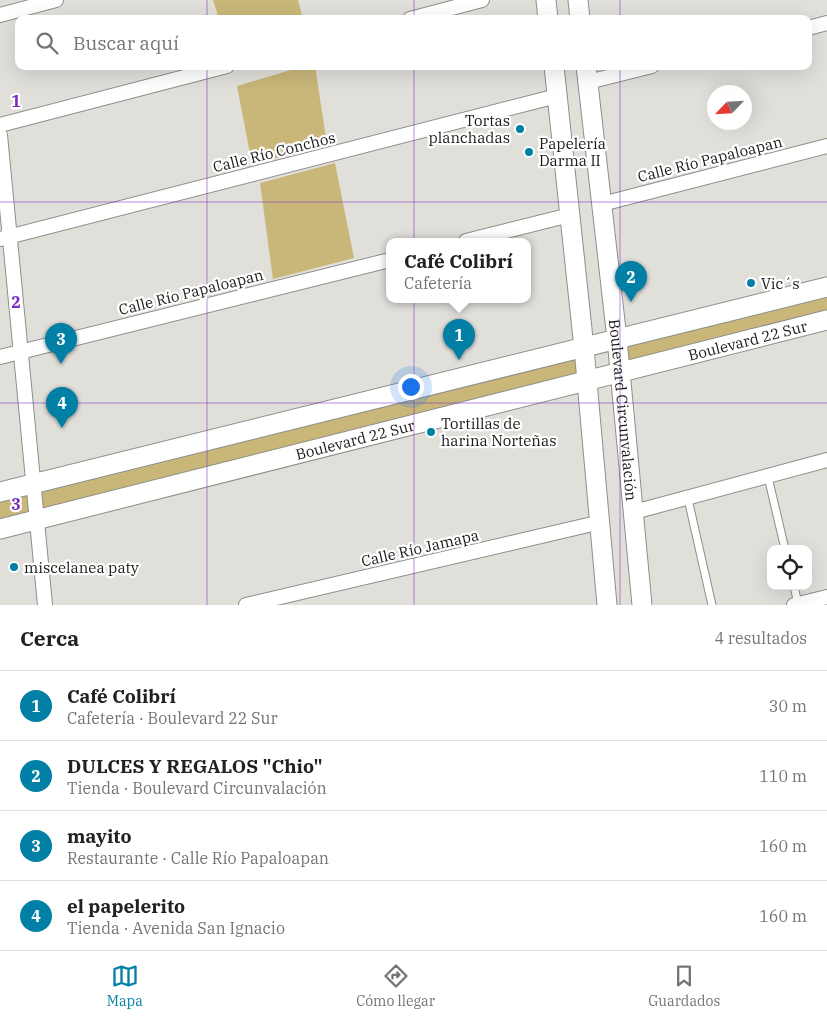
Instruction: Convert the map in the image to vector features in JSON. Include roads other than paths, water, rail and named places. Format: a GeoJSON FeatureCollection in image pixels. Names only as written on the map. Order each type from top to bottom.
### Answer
{"type":"FeatureCollection","features":[{"type":"Feature","properties":{"kind":"street"},"geometry":{"type":"LineString","coordinates":[[0,15],[56,0]]}},
{"type":"Feature","properties":{"kind":"street"},"geometry":{"type":"LineString","coordinates":[[425,15],[482,0]]}},
{"type":"Feature","properties":{"kind":"street"},"geometry":{"type":"LineString","coordinates":[[546,0],[548,15]]}},
{"type":"Feature","properties":{"kind":"street"},"geometry":{"type":"LineString","coordinates":[[578,0],[580,15]]}},
{"type":"Feature","properties":{"kind":"street"},"geometry":{"type":"LineString","coordinates":[[812,27],[827,23]]}},
{"type":"Feature","properties":{"kind":"street"},"geometry":{"type":"LineString","coordinates":[[0,125],[212,70]]}},
{"type":"Feature","properties":{"kind":"street"},"geometry":{"type":"LineString","coordinates":[[554,70],[584,348],[607,605]]}},
{"type":"Feature","properties":{"kind":"street"},"geometry":{"type":"LineString","coordinates":[[587,74],[620,70]]}},
{"type":"Feature","properties":{"kind":"street","name":"Boulevard Circunvalación"},"geometry":{"type":"LineString","coordinates":[[587,74],[617,339],[642,605]]}},
{"type":"Feature","properties":{"kind":"street","name":"Calle Río Conchos"},"geometry":{"type":"LineString","coordinates":[[5,237],[557,96]]}},
{"type":"Feature","properties":{"kind":"street"},"geometry":{"type":"LineString","coordinates":[[0,135],[5,237],[22,351],[45,605]]}},
{"type":"Feature","properties":{"kind":"street","name":"Calle Río Papaloapan"},"geometry":{"type":"LineString","coordinates":[[602,204],[827,146]]}},
{"type":"Feature","properties":{"kind":"street"},"geometry":{"type":"LineString","coordinates":[[478,238],[570,215]]}},
{"type":"Feature","properties":{"kind":"street","name":"Calle Río Papaloapan"},"geometry":{"type":"LineString","coordinates":[[0,357],[386,261]]}},
{"type":"Feature","properties":{"kind":"street","name":"Boulevard 22 Sur"},"geometry":{"type":"LineString","coordinates":[[0,492],[827,287]]}},
{"type":"Feature","properties":{"kind":"street","name":"Boulevard 22 Sur"},"geometry":{"type":"LineString","coordinates":[[0,529],[827,320]]}},
{"type":"Feature","properties":{"kind":"street"},"geometry":{"type":"LineString","coordinates":[[634,512],[827,460]]}},
{"type":"Feature","properties":{"kind":"street","name":"Calle Río Jamapa"},"geometry":{"type":"LineString","coordinates":[[246,605],[601,522]]}},
{"type":"Feature","properties":{"kind":"street"},"geometry":{"type":"LineString","coordinates":[[796,605],[827,597]]}},
{"type":"Feature","properties":{"kind":"lane"},"geometry":{"type":"LineString","coordinates":[[768,477],[784,545]]}},
{"type":"Feature","properties":{"kind":"lane"},"geometry":{"type":"LineString","coordinates":[[688,499],[712,605]]}},
{"type":"Feature","properties":{"kind":"lane"},"geometry":{"type":"LineString","coordinates":[[794,590],[796,605]]}},
{"type":"Feature","properties":{"kind":"place","name":"Tortas planchadas"},"geometry":{"type":"Point","coordinates":[520,129]}},
{"type":"Feature","properties":{"kind":"place","name":"Papelería Darma II"},"geometry":{"type":"Point","coordinates":[529,152]}},
{"type":"Feature","properties":{"kind":"place","name":"Vic´s"},"geometry":{"type":"Point","coordinates":[751,283]}},
{"type":"Feature","properties":{"kind":"place","name":"DULCES Y REGALOS \"Chio\""},"geometry":{"type":"Point","coordinates":[631,302]}},
{"type":"Feature","properties":{"kind":"place","name":"Café Colibrí"},"geometry":{"type":"Point","coordinates":[459,360]}},
{"type":"Feature","properties":{"kind":"place","name":"mayito"},"geometry":{"type":"Point","coordinates":[61,364]}},
{"type":"Feature","properties":{"kind":"place","name":"el papelerito"},"geometry":{"type":"Point","coordinates":[62,428]}},
{"type":"Feature","properties":{"kind":"place","name":"Tortillas de harina Norteñas"},"geometry":{"type":"Point","coordinates":[431,432]}},
{"type":"Feature","properties":{"kind":"place","name":"miscelanea paty"},"geometry":{"type":"Point","coordinates":[14,567]}}]}
